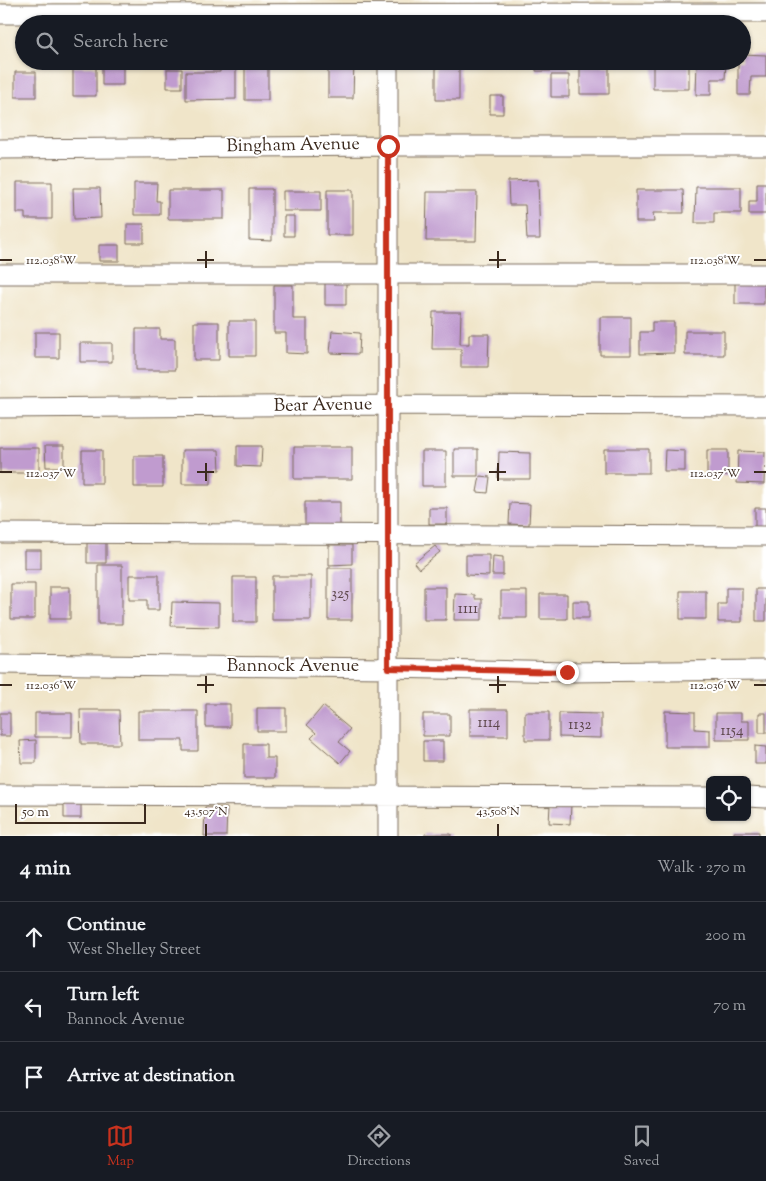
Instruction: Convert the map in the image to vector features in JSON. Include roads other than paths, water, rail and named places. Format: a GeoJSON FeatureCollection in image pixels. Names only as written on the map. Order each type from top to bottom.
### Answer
{"type":"FeatureCollection","features":[{"type":"Feature","properties":{"kind":"street"},"geometry":{"type":"LineString","coordinates":[[0,14],[766,13]]}},
{"type":"Feature","properties":{"kind":"street"},"geometry":{"type":"LineString","coordinates":[[388,70],[388,836]]}},
{"type":"Feature","properties":{"kind":"street","name":"Bingham Avenue"},"geometry":{"type":"LineString","coordinates":[[0,149],[766,146]]}},
{"type":"Feature","properties":{"kind":"street"},"geometry":{"type":"LineString","coordinates":[[0,274],[766,274]]}},
{"type":"Feature","properties":{"kind":"street","name":"Bear Avenue"},"geometry":{"type":"LineString","coordinates":[[0,408],[387,405],[766,406]]}},
{"type":"Feature","properties":{"kind":"street"},"geometry":{"type":"LineString","coordinates":[[0,533],[766,536]]}},
{"type":"Feature","properties":{"kind":"street","name":"Bannock Avenue"},"geometry":{"type":"LineString","coordinates":[[0,664],[567,672],[766,670]]}},
{"type":"Feature","properties":{"kind":"street"},"geometry":{"type":"LineString","coordinates":[[0,795],[706,797]]}},
{"type":"Feature","properties":{"kind":"street"},"geometry":{"type":"LineString","coordinates":[[751,798],[766,798]]}}]}
